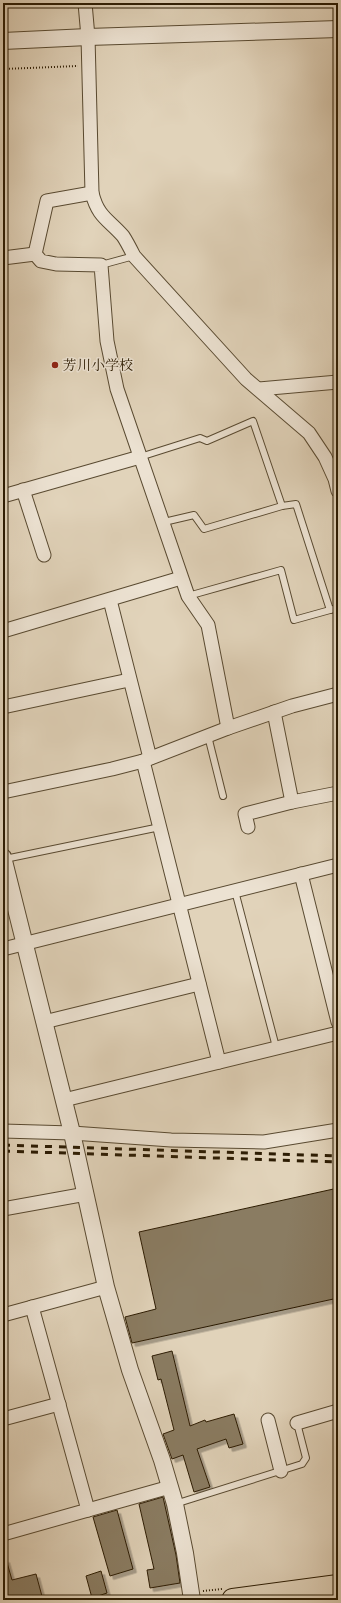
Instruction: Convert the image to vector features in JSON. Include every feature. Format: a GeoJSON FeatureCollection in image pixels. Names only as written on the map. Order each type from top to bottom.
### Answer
{"type":"FeatureCollection","features":[{"type":"Feature","properties":{"kind":"highway"},"geometry":{"type":"LineString","coordinates":[[227,1594],[338,1586]]}},
{"type":"Feature","properties":{"kind":"street"},"geometry":{"type":"LineString","coordinates":[[85,3],[88,36],[92,193],[95,205],[103,218],[123,237],[134,256],[246,379],[309,433],[325,457],[338,491]]}},
{"type":"Feature","properties":{"kind":"street"},"geometry":{"type":"LineString","coordinates":[[3,41],[88,36],[338,29]]}},
{"type":"Feature","properties":{"kind":"street"},"geometry":{"type":"LineString","coordinates":[[35,254],[47,201],[92,193]]}},
{"type":"Feature","properties":{"kind":"street"},"geometry":{"type":"LineString","coordinates":[[3,258],[35,254]]}},
{"type":"Feature","properties":{"kind":"street"},"geometry":{"type":"LineString","coordinates":[[35,254],[42,261],[56,264],[101,265],[107,340],[117,389],[164,522],[181,578],[188,596],[208,625],[228,728]]}},
{"type":"Feature","properties":{"kind":"street"},"geometry":{"type":"LineString","coordinates":[[259,389],[338,382]]}},
{"type":"Feature","properties":{"kind":"street"},"geometry":{"type":"LineString","coordinates":[[3,496],[140,457]]}},
{"type":"Feature","properties":{"kind":"street"},"geometry":{"type":"LineString","coordinates":[[23,490],[44,555]]}},
{"type":"Feature","properties":{"kind":"street"},"geometry":{"type":"LineString","coordinates":[[3,631],[181,578]]}},
{"type":"Feature","properties":{"kind":"street"},"geometry":{"type":"LineString","coordinates":[[110,600],[147,760],[160,827],[219,1062]]}},
{"type":"Feature","properties":{"kind":"street"},"geometry":{"type":"LineString","coordinates":[[3,707],[129,680]]}},
{"type":"Feature","properties":{"kind":"street"},"geometry":{"type":"LineString","coordinates":[[3,792],[147,760],[228,728],[274,712],[338,694]]}},
{"type":"Feature","properties":{"kind":"street"},"geometry":{"type":"LineString","coordinates":[[274,712],[292,802]]}},
{"type":"Feature","properties":{"kind":"street"},"geometry":{"type":"LineString","coordinates":[[248,827],[245,814],[292,802],[338,793]]}},
{"type":"Feature","properties":{"kind":"street"},"geometry":{"type":"LineString","coordinates":[[3,858],[72,1133],[106,1287],[130,1370],[170,1487],[185,1553],[197,1596]]}},
{"type":"Feature","properties":{"kind":"street"},"geometry":{"type":"LineString","coordinates":[[3,949],[338,865]]}},
{"type":"Feature","properties":{"kind":"street"},"geometry":{"type":"LineString","coordinates":[[301,874],[338,1022]]}},
{"type":"Feature","properties":{"kind":"street"},"geometry":{"type":"LineString","coordinates":[[44,1022],[199,984]]}},
{"type":"Feature","properties":{"kind":"street"},"geometry":{"type":"LineString","coordinates":[[64,1100],[338,1033]]}},
{"type":"Feature","properties":{"kind":"street"},"geometry":{"type":"LineString","coordinates":[[3,1131],[72,1133],[170,1140],[264,1142],[338,1130]]}},
{"type":"Feature","properties":{"kind":"street"},"geometry":{"type":"LineString","coordinates":[[3,1209],[86,1194]]}},
{"type":"Feature","properties":{"kind":"street"},"geometry":{"type":"LineString","coordinates":[[3,1315],[106,1287]]}},
{"type":"Feature","properties":{"kind":"street"},"geometry":{"type":"LineString","coordinates":[[32,1307],[88,1510]]}},
{"type":"Feature","properties":{"kind":"street"},"geometry":{"type":"LineString","coordinates":[[3,1419],[58,1404]]}},
{"type":"Feature","properties":{"kind":"street"},"geometry":{"type":"LineString","coordinates":[[297,1423],[338,1411]]}},
{"type":"Feature","properties":{"kind":"street"},"geometry":{"type":"LineString","coordinates":[[268,1420],[281,1471]]}},
{"type":"Feature","properties":{"kind":"street"},"geometry":{"type":"LineString","coordinates":[[3,1534],[170,1487]]}},
{"type":"Feature","properties":{"kind":"lane"},"geometry":{"type":"LineString","coordinates":[[101,265],[134,256]]}},
{"type":"Feature","properties":{"kind":"lane"},"geometry":{"type":"LineString","coordinates":[[140,457],[200,438],[207,441],[253,421],[282,506]]}},
{"type":"Feature","properties":{"kind":"lane"},"geometry":{"type":"LineString","coordinates":[[164,522],[194,515],[204,529],[282,506],[296,504],[330,610]]}},
{"type":"Feature","properties":{"kind":"lane"},"geometry":{"type":"LineString","coordinates":[[188,596],[281,570],[294,620],[338,608]]}},
{"type":"Feature","properties":{"kind":"lane"},"geometry":{"type":"LineString","coordinates":[[208,736],[223,796]]}},
{"type":"Feature","properties":{"kind":"lane"},"geometry":{"type":"LineString","coordinates":[[3,858],[160,827]]}},
{"type":"Feature","properties":{"kind":"lane"},"geometry":{"type":"LineString","coordinates":[[235,891],[276,1047]]}},
{"type":"Feature","properties":{"kind":"lane"},"geometry":{"type":"LineString","coordinates":[[175,1504],[302,1464],[306,1458],[297,1423]]}},
{"type":"Feature","properties":{"kind":"path"},"geometry":{"type":"LineString","coordinates":[[3,69],[88,65]]}},
{"type":"Feature","properties":{"kind":"path"},"geometry":{"type":"LineString","coordinates":[[197,1596],[227,1594]]}},
{"type":"Feature","properties":{"kind":"building"},"geometry":{"type":"Polygon","coordinates":[[[338,1188],[338,1298],[132,1343],[125,1317],[156,1309],[139,1232],[338,1188]]]}},
{"type":"Feature","properties":{"kind":"building"},"geometry":{"type":"Polygon","coordinates":[[[172,1351],[190,1426],[205,1420],[206,1422],[234,1414],[243,1444],[229,1448],[226,1439],[197,1449],[210,1487],[194,1492],[183,1455],[172,1459],[163,1434],[174,1430],[161,1379],[158,1380],[152,1356],[172,1351]]]}},
{"type":"Feature","properties":{"kind":"building"},"geometry":{"type":"Polygon","coordinates":[[[163,1497],[176,1555],[180,1583],[150,1588],[147,1570],[154,1569],[139,1504],[163,1497]]]}},
{"type":"Feature","properties":{"kind":"building"},"geometry":{"type":"Polygon","coordinates":[[[117,1510],[133,1569],[110,1576],[93,1517],[117,1510]]]}},
{"type":"Feature","properties":{"kind":"building"},"geometry":{"type":"Polygon","coordinates":[[[6,1559],[12,1580],[36,1574],[43,1600],[24,1600],[23,1597],[14,1600],[3,1600],[3,1560],[6,1559]]]}},
{"type":"Feature","properties":{"kind":"building"},"geometry":{"type":"Polygon","coordinates":[[[101,1571],[107,1593],[92,1598],[86,1576],[101,1571]]]}},
{"type":"Feature","properties":{"kind":"railway"},"geometry":{"type":"LineString","coordinates":[[3,1145],[338,1156]]}},
{"type":"Feature","properties":{"kind":"railway"},"geometry":{"type":"LineString","coordinates":[[3,1151],[338,1162]]}},
{"type":"Feature","properties":{"kind":"place","name":"芳川小学校"},"geometry":{"type":"Point","coordinates":[55,365]}}]}
